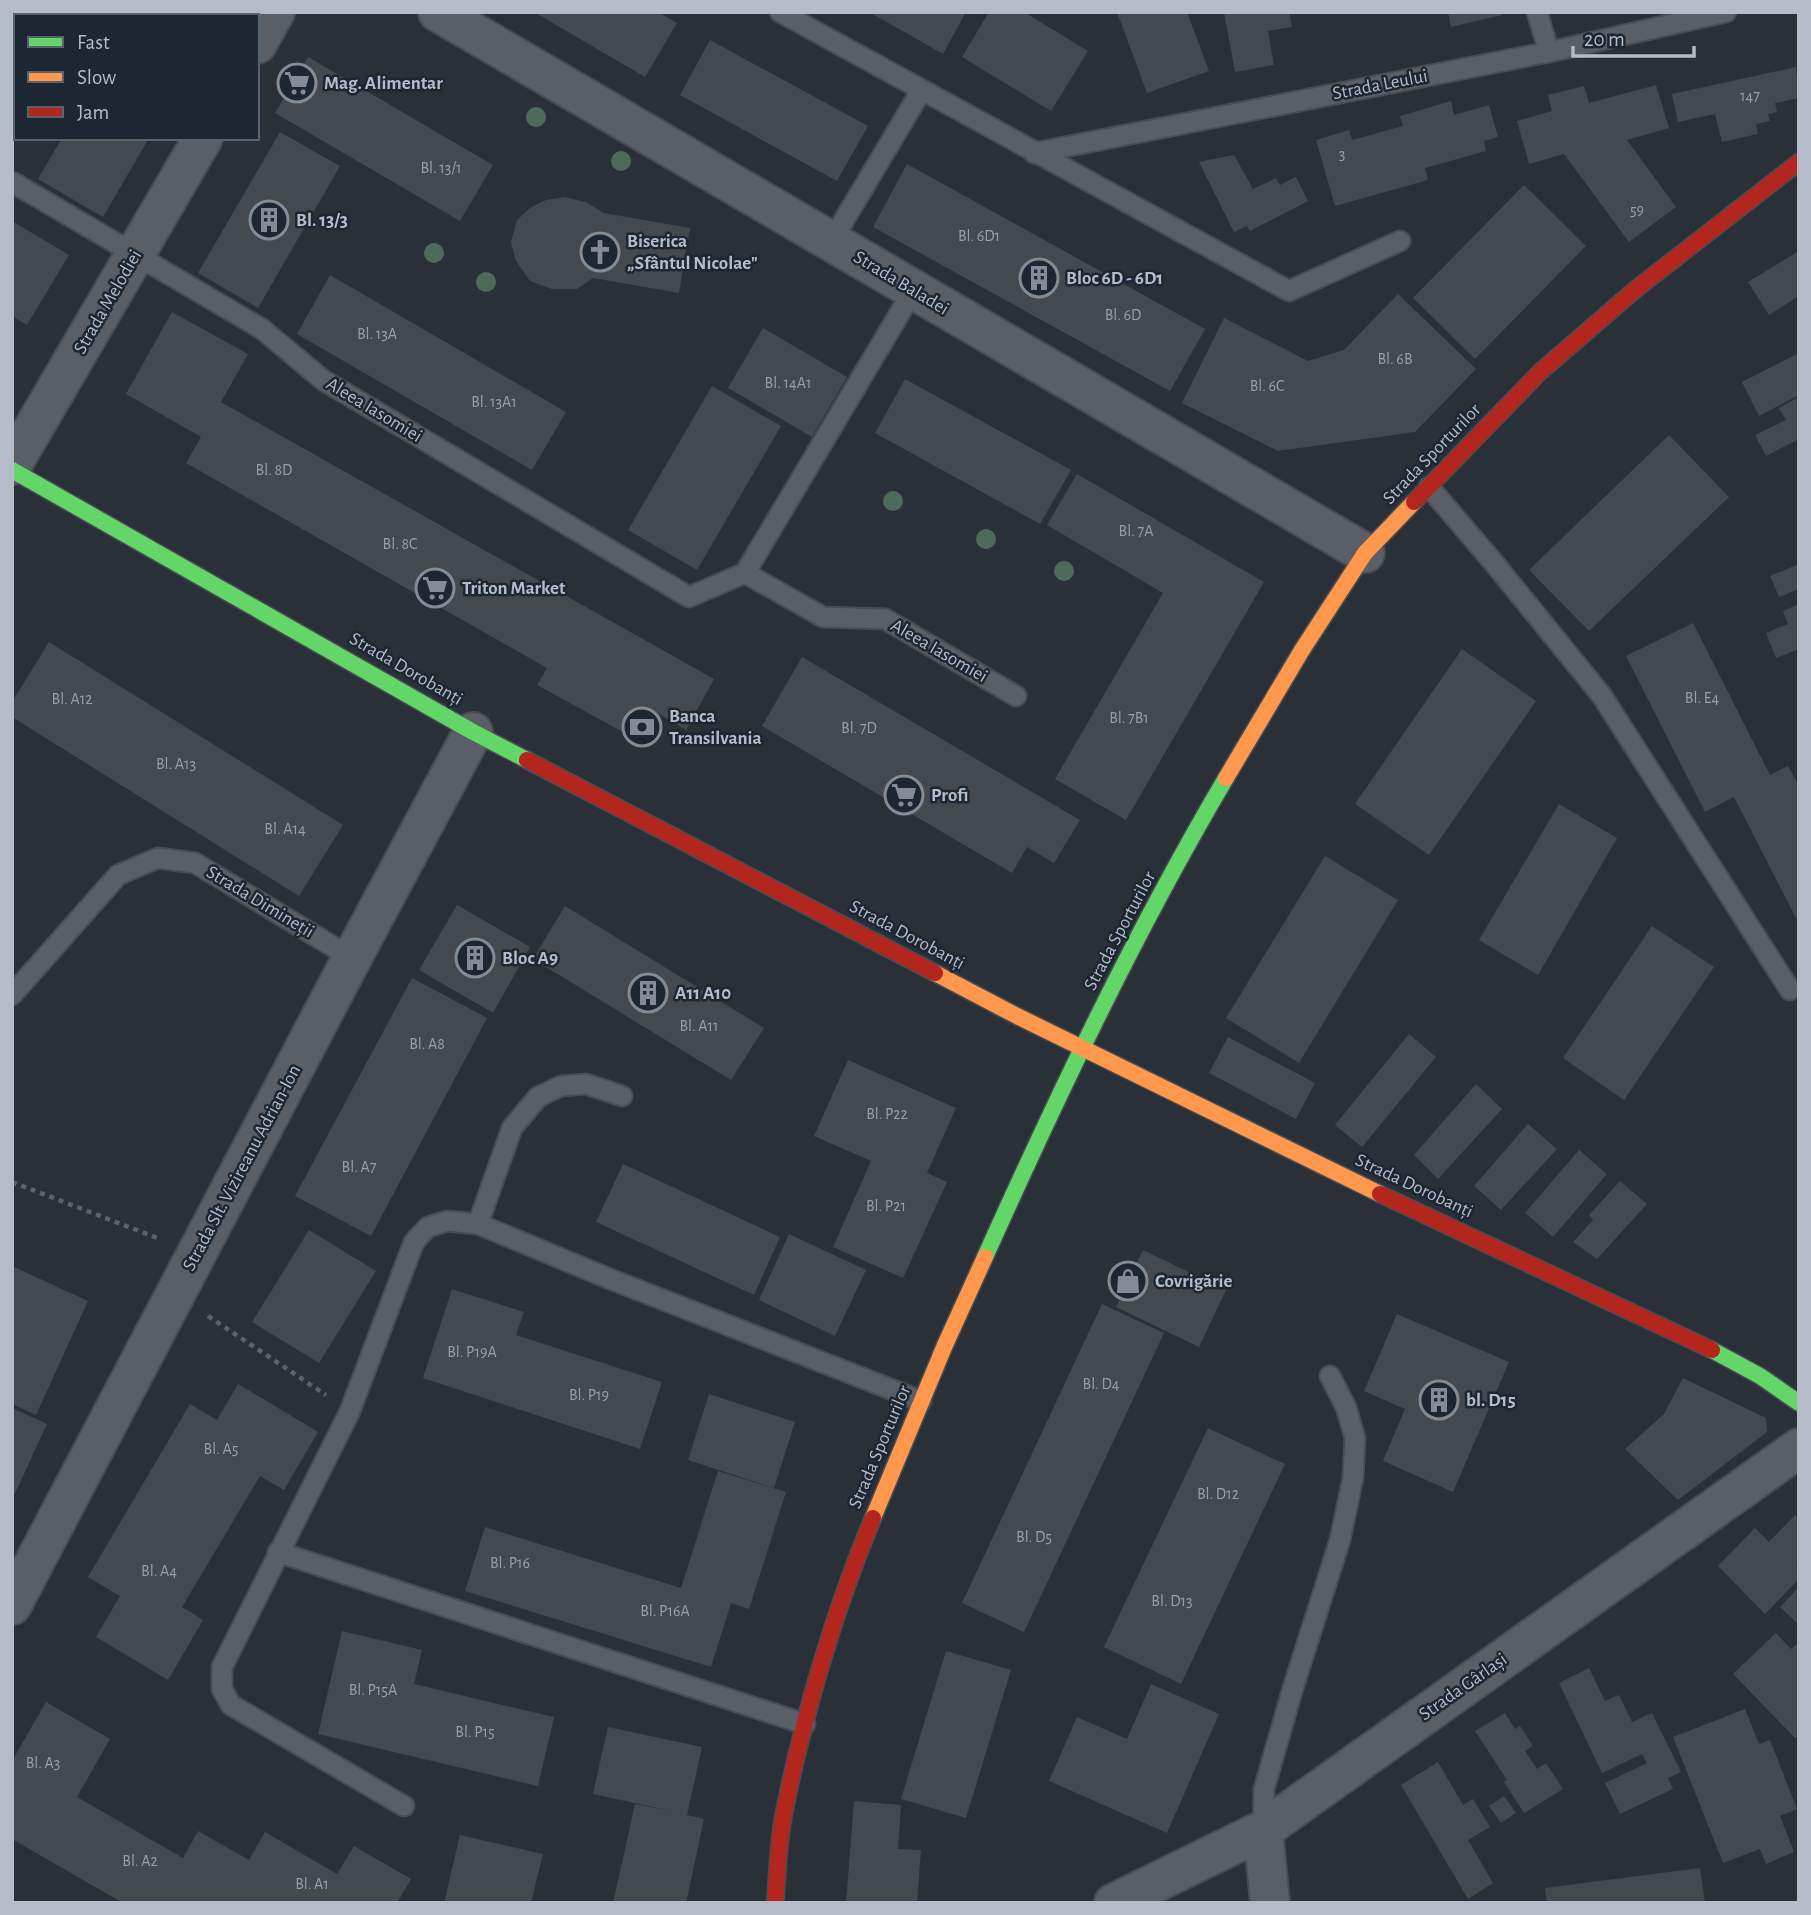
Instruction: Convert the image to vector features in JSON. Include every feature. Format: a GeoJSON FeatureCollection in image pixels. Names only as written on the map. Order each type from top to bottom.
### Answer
{"type":"FeatureCollection","features":[{"type":"Feature","properties":{"kind":"main road","name":"Strada Sporturilor"},"geometry":{"type":"LineString","coordinates":[[775,1903],[784,1810],[805,1724],[836,1620],[870,1525],[962,1307],[1082,1048],[1216,795],[1302,650],[1365,553],[1540,372],[1636,289],[1799,162]]}},
{"type":"Feature","properties":{"kind":"main road","name":"Strada Dorobanți"},"geometry":{"type":"LineString","coordinates":[[12,468],[473,732],[1082,1048],[1308,1160],[1727,1357],[1799,1402]]}},
{"type":"Feature","properties":{"kind":"street"},"geometry":{"type":"LineString","coordinates":[[259,40],[275,12]]}},
{"type":"Feature","properties":{"kind":"street","name":"Strada Baladei"},"geometry":{"type":"LineString","coordinates":[[438,12],[1365,553]]}},
{"type":"Feature","properties":{"kind":"street","name":"Strada Melodiei"},"geometry":{"type":"LineString","coordinates":[[12,468],[202,140]]}},
{"type":"Feature","properties":{"kind":"street","name":"Strada Slt. Vizireanu Adrian-Ion"},"geometry":{"type":"LineString","coordinates":[[12,1605],[473,732]]}},
{"type":"Feature","properties":{"kind":"street","name":"Strada Gârlași"},"geometry":{"type":"LineString","coordinates":[[1114,1903],[1263,1830],[1799,1448]]}},
{"type":"Feature","properties":{"kind":"street"},"geometry":{"type":"LineString","coordinates":[[1263,1830],[1270,1903]]}},
{"type":"Feature","properties":{"kind":"lane"},"geometry":{"type":"LineString","coordinates":[[780,12],[1289,292],[1400,241]]}},
{"type":"Feature","properties":{"kind":"lane"},"geometry":{"type":"LineString","coordinates":[[1537,12],[1549,52]]}},
{"type":"Feature","properties":{"kind":"lane","name":"Strada Leului"},"geometry":{"type":"LineString","coordinates":[[1034,153],[1549,52],[1726,12]]}},
{"type":"Feature","properties":{"kind":"lane"},"geometry":{"type":"LineString","coordinates":[[831,242],[921,91]]}},
{"type":"Feature","properties":{"kind":"lane","name":"Aleea Iasomiei"},"geometry":{"type":"LineString","coordinates":[[12,182],[262,330],[323,380],[689,597],[746,573],[823,617],[885,619],[1016,696]]}},
{"type":"Feature","properties":{"kind":"lane"},"geometry":{"type":"LineString","coordinates":[[746,573],[913,291]]}},
{"type":"Feature","properties":{"kind":"lane"},"geometry":{"type":"LineString","coordinates":[[1429,487],[1494,562],[1602,696],[1790,990]]}},
{"type":"Feature","properties":{"kind":"lane","name":"Strada Dimineții"},"geometry":{"type":"LineString","coordinates":[[12,995],[118,875],[158,858],[195,863],[352,958]]}},
{"type":"Feature","properties":{"kind":"lane"},"geometry":{"type":"LineString","coordinates":[[478,1224],[512,1128],[538,1097],[561,1086],[586,1084],[622,1096]]}},
{"type":"Feature","properties":{"kind":"lane"},"geometry":{"type":"LineString","coordinates":[[404,1806],[232,1705],[222,1689],[222,1667],[350,1411],[414,1242],[428,1227],[447,1221],[478,1224],[610,1279],[922,1401]]}},
{"type":"Feature","properties":{"kind":"lane"},"geometry":{"type":"LineString","coordinates":[[1263,1830],[1264,1789],[1340,1541],[1353,1478],[1355,1438],[1346,1407],[1330,1376]]}},
{"type":"Feature","properties":{"kind":"lane"},"geometry":{"type":"LineString","coordinates":[[278,1552],[805,1724]]}},
{"type":"Feature","properties":{"kind":"path"},"geometry":{"type":"LineString","coordinates":[[12,1182],[197,1254]]}},
{"type":"Feature","properties":{"kind":"path"},"geometry":{"type":"LineString","coordinates":[[176,1294],[350,1411]]}},
{"type":"Feature","properties":{"kind":"building"},"geometry":{"type":"Polygon","coordinates":[[[136,12],[224,12],[223,14],[135,14],[136,12]]]}},
{"type":"Feature","properties":{"kind":"building"},"geometry":{"type":"Polygon","coordinates":[[[534,12],[658,12],[677,23],[645,77],[534,12]]]}},
{"type":"Feature","properties":{"kind":"building"},"geometry":{"type":"Polygon","coordinates":[[[869,12],[966,12],[943,54],[869,12]]]}},
{"type":"Feature","properties":{"kind":"building"},"geometry":{"type":"Polygon","coordinates":[[[989,12],[1024,12],[1088,51],[1051,111],[962,57],[989,12]]]}},
{"type":"Feature","properties":{"kind":"building"},"geometry":{"type":"Polygon","coordinates":[[[1117,12],[1187,12],[1209,71],[1147,93],[1117,12]]]}},
{"type":"Feature","properties":{"kind":"building"},"geometry":{"type":"Polygon","coordinates":[[[1224,12],[1289,12],[1292,27],[1268,31],[1274,65],[1235,72],[1224,12]]]}},
{"type":"Feature","properties":{"kind":"building"},"geometry":{"type":"Polygon","coordinates":[[[1448,12],[1502,12],[1502,15],[1451,27],[1448,12]]]}},
{"type":"Feature","properties":{"kind":"building"},"geometry":{"type":"Polygon","coordinates":[[[12,23],[14,108],[12,111],[12,23]]]}},
{"type":"Feature","properties":{"kind":"building"},"geometry":{"type":"Polygon","coordinates":[[[710,40],[868,126],[837,181],[680,95],[710,40]]]}},
{"type":"Feature","properties":{"kind":"building"},"geometry":{"type":"Polygon","coordinates":[[[308,57],[493,165],[460,221],[275,113],[308,57]]]}},
{"type":"Feature","properties":{"kind":"building"},"geometry":{"type":"Polygon","coordinates":[[[1796,67],[1799,98],[1775,103],[1777,112],[1768,114],[1770,121],[1756,124],[1758,134],[1722,142],[1715,114],[1678,122],[1672,94],[1796,67]]]}},
{"type":"Feature","properties":{"kind":"building"},"geometry":{"type":"Polygon","coordinates":[[[1656,85],[1669,128],[1627,140],[1676,207],[1629,242],[1564,154],[1529,164],[1517,121],[1552,111],[1548,95],[1584,86],[1589,103],[1656,85]]]}},
{"type":"Feature","properties":{"kind":"building"},"geometry":{"type":"Polygon","coordinates":[[[1451,101],[1454,115],[1489,105],[1498,137],[1484,141],[1486,151],[1425,168],[1428,180],[1335,206],[1316,140],[1349,130],[1352,140],[1403,126],[1400,116],[1451,101]]]}},
{"type":"Feature","properties":{"kind":"building","name":"Bl. 13/3"},"geometry":{"type":"Polygon","coordinates":[[[280,132],[340,166],[258,308],[198,273],[280,132]]]}},
{"type":"Feature","properties":{"kind":"building"},"geometry":{"type":"Polygon","coordinates":[[[61,140],[148,140],[103,217],[38,179],[61,140]]]}},
{"type":"Feature","properties":{"kind":"building"},"geometry":{"type":"Polygon","coordinates":[[[1234,155],[1253,189],[1276,178],[1280,185],[1296,177],[1308,201],[1250,231],[1247,226],[1234,232],[1199,162],[1234,155]]]}},
{"type":"Feature","properties":{"kind":"building","name":"Bloc 6D - 6D1"},"geometry":{"type":"Polygon","coordinates":[[[907,164],[1205,329],[1170,391],[873,227],[907,164]]]}},
{"type":"Feature","properties":{"kind":"building"},"geometry":{"type":"Polygon","coordinates":[[[1524,185],[1586,246],[1475,359],[1413,298],[1524,185]]]}},
{"type":"Feature","properties":{"kind":"building","name":"Biserica „Sfântul Nicolae\""},"geometry":{"type":"Polygon","coordinates":[[[564,197],[586,202],[604,213],[690,228],[679,293],[593,278],[577,289],[552,289],[530,281],[516,261],[511,242],[517,220],[530,208],[546,200],[564,197]]]}},
{"type":"Feature","properties":{"kind":"building"},"geometry":{"type":"Polygon","coordinates":[[[12,221],[69,255],[27,325],[12,316],[12,221]]]}},
{"type":"Feature","properties":{"kind":"building"},"geometry":{"type":"Polygon","coordinates":[[[1799,251],[1799,296],[1769,315],[1748,282],[1799,251]]]}},
{"type":"Feature","properties":{"kind":"building"},"geometry":{"type":"Polygon","coordinates":[[[330,275],[566,412],[532,470],[297,334],[330,275]]]}},
{"type":"Feature","properties":{"kind":"building"},"geometry":{"type":"Polygon","coordinates":[[[1398,294],[1476,369],[1415,432],[1278,451],[1182,403],[1224,318],[1308,361],[1344,350],[1398,294]]]}},
{"type":"Feature","properties":{"kind":"building"},"geometry":{"type":"Polygon","coordinates":[[[172,312],[248,354],[221,402],[714,679],[686,730],[659,714],[643,743],[537,685],[547,668],[186,463],[201,437],[126,394],[172,312]]]}},
{"type":"Feature","properties":{"kind":"building"},"geometry":{"type":"Polygon","coordinates":[[[763,328],[847,377],[812,437],[728,388],[763,328]]]}},
{"type":"Feature","properties":{"kind":"building"},"geometry":{"type":"Polygon","coordinates":[[[1799,353],[1799,395],[1759,416],[1742,382],[1799,353]]]}},
{"type":"Feature","properties":{"kind":"building"},"geometry":{"type":"Polygon","coordinates":[[[905,379],[1071,470],[1040,524],[875,433],[905,379]]]}},
{"type":"Feature","properties":{"kind":"building"},"geometry":{"type":"Polygon","coordinates":[[[712,386],[781,426],[697,570],[628,530],[712,386]]]}},
{"type":"Feature","properties":{"kind":"building"},"geometry":{"type":"Polygon","coordinates":[[[1799,397],[1799,439],[1766,456],[1755,435],[1786,420],[1779,408],[1799,397]]]}},
{"type":"Feature","properties":{"kind":"building"},"geometry":{"type":"Polygon","coordinates":[[[1669,435],[1729,497],[1589,631],[1529,570],[1669,435]]]}},
{"type":"Feature","properties":{"kind":"building"},"geometry":{"type":"Polygon","coordinates":[[[1077,474],[1264,582],[1126,820],[1055,779],[1163,593],[1047,525],[1077,474]]]}},
{"type":"Feature","properties":{"kind":"building"},"geometry":{"type":"Polygon","coordinates":[[[1799,564],[1799,589],[1779,597],[1770,576],[1799,564]]]}},
{"type":"Feature","properties":{"kind":"building"},"geometry":{"type":"Polygon","coordinates":[[[1799,604],[1799,649],[1776,658],[1766,633],[1788,624],[1783,611],[1799,604]]]}},
{"type":"Feature","properties":{"kind":"building"},"geometry":{"type":"Polygon","coordinates":[[[1693,623],[1770,775],[1788,766],[1799,786],[1799,924],[1734,797],[1705,812],[1626,656],[1693,623]]]}},
{"type":"Feature","properties":{"kind":"building"},"geometry":{"type":"Polygon","coordinates":[[[49,642],[343,825],[299,896],[12,717],[12,702],[49,642]]]}},
{"type":"Feature","properties":{"kind":"building"},"geometry":{"type":"Polygon","coordinates":[[[1462,649],[1536,701],[1429,855],[1355,804],[1462,649]]]}},
{"type":"Feature","properties":{"kind":"building"},"geometry":{"type":"Polygon","coordinates":[[[802,657],[1080,820],[1054,863],[1027,847],[1012,873],[762,726],[802,657]]]}},
{"type":"Feature","properties":{"kind":"building"},"geometry":{"type":"Polygon","coordinates":[[[1559,804],[1617,838],[1538,975],[1479,940],[1559,804]]]}},
{"type":"Feature","properties":{"kind":"building"},"geometry":{"type":"Polygon","coordinates":[[[1325,856],[1398,900],[1299,1063],[1226,1018],[1325,856]]]}},
{"type":"Feature","properties":{"kind":"building","name":"Bloc A9"},"geometry":{"type":"Polygon","coordinates":[[[457,905],[530,947],[493,1013],[419,970],[457,905]]]}},
{"type":"Feature","properties":{"kind":"building","name":"A11 A10"},"geometry":{"type":"Polygon","coordinates":[[[565,906],[764,1028],[731,1080],[533,959],[565,906]]]}},
{"type":"Feature","properties":{"kind":"building"},"geometry":{"type":"Polygon","coordinates":[[[1652,926],[1714,967],[1624,1100],[1563,1058],[1652,926]]]}},
{"type":"Feature","properties":{"kind":"building"},"geometry":{"type":"Polygon","coordinates":[[[412,978],[487,1018],[371,1236],[295,1196],[412,978]]]}},
{"type":"Feature","properties":{"kind":"building"},"geometry":{"type":"Polygon","coordinates":[[[1409,1034],[1436,1057],[1362,1147],[1335,1125],[1409,1034]]]}},
{"type":"Feature","properties":{"kind":"building"},"geometry":{"type":"Polygon","coordinates":[[[1228,1037],[1315,1083],[1296,1119],[1209,1073],[1228,1037]]]}},
{"type":"Feature","properties":{"kind":"building"},"geometry":{"type":"Polygon","coordinates":[[[848,1060],[956,1108],[927,1173],[947,1182],[903,1278],[833,1247],[871,1161],[814,1136],[848,1060]]]}},
{"type":"Feature","properties":{"kind":"building"},"geometry":{"type":"Polygon","coordinates":[[[1476,1084],[1502,1109],[1438,1179],[1414,1155],[1476,1084]]]}},
{"type":"Feature","properties":{"kind":"building"},"geometry":{"type":"Polygon","coordinates":[[[1528,1124],[1557,1149],[1501,1210],[1474,1186],[1528,1124]]]}},
{"type":"Feature","properties":{"kind":"building"},"geometry":{"type":"Polygon","coordinates":[[[1579,1150],[1607,1174],[1553,1237],[1525,1213],[1579,1150]]]}},
{"type":"Feature","properties":{"kind":"building"},"geometry":{"type":"Polygon","coordinates":[[[623,1164],[780,1237],[754,1295],[596,1222],[623,1164]]]}},
{"type":"Feature","properties":{"kind":"building"},"geometry":{"type":"Polygon","coordinates":[[[1620,1181],[1647,1204],[1597,1259],[1573,1242],[1593,1220],[1589,1215],[1620,1181]]]}},
{"type":"Feature","properties":{"kind":"building"},"geometry":{"type":"Polygon","coordinates":[[[309,1230],[376,1271],[319,1363],[252,1322],[309,1230]]]}},
{"type":"Feature","properties":{"kind":"building"},"geometry":{"type":"Polygon","coordinates":[[[789,1234],[866,1270],[835,1336],[759,1300],[789,1234]]]}},
{"type":"Feature","properties":{"kind":"building"},"geometry":{"type":"Polygon","coordinates":[[[1143,1250],[1226,1290],[1199,1347],[1116,1307],[1143,1250]]]}},
{"type":"Feature","properties":{"kind":"building"},"geometry":{"type":"Polygon","coordinates":[[[12,1266],[88,1301],[36,1415],[12,1404],[12,1266]]]}},
{"type":"Feature","properties":{"kind":"building"},"geometry":{"type":"Polygon","coordinates":[[[452,1289],[524,1312],[516,1335],[662,1382],[640,1449],[423,1378],[452,1289]]]}},
{"type":"Feature","properties":{"kind":"building"},"geometry":{"type":"Polygon","coordinates":[[[1102,1304],[1164,1333],[1024,1632],[962,1603],[1102,1304]]]}},
{"type":"Feature","properties":{"kind":"building","name":"bl. D15"},"geometry":{"type":"Polygon","coordinates":[[[1397,1314],[1509,1362],[1453,1492],[1383,1461],[1405,1409],[1364,1391],[1397,1314]]]}},
{"type":"Feature","properties":{"kind":"building"},"geometry":{"type":"Polygon","coordinates":[[[1683,1378],[1766,1418],[1767,1432],[1678,1500],[1625,1449],[1664,1414],[1683,1378]]]}},
{"type":"Feature","properties":{"kind":"building"},"geometry":{"type":"Polygon","coordinates":[[[238,1384],[318,1432],[284,1490],[260,1476],[182,1607],[203,1620],[168,1680],[96,1637],[120,1596],[88,1577],[190,1404],[217,1420],[238,1384]]]}},
{"type":"Feature","properties":{"kind":"building"},"geometry":{"type":"Polygon","coordinates":[[[709,1394],[795,1422],[774,1488],[688,1460],[709,1394]]]}},
{"type":"Feature","properties":{"kind":"building"},"geometry":{"type":"Polygon","coordinates":[[[12,1408],[47,1424],[12,1500],[12,1408]]]}},
{"type":"Feature","properties":{"kind":"building"},"geometry":{"type":"Polygon","coordinates":[[[1208,1428],[1285,1464],[1181,1684],[1104,1647],[1208,1428]]]}},
{"type":"Feature","properties":{"kind":"building"},"geometry":{"type":"Polygon","coordinates":[[[718,1471],[786,1492],[749,1609],[731,1603],[711,1667],[465,1591],[485,1527],[681,1588],[718,1471]]]}},
{"type":"Feature","properties":{"kind":"building"},"geometry":{"type":"Polygon","coordinates":[[[1795,1515],[1799,1519],[1799,1561],[1796,1564],[1799,1567],[1799,1579],[1765,1614],[1718,1566],[1755,1528],[1769,1542],[1795,1515]]]}},
{"type":"Feature","properties":{"kind":"building"},"geometry":{"type":"Polygon","coordinates":[[[1799,1587],[1799,1625],[1780,1607],[1799,1587]]]}},
{"type":"Feature","properties":{"kind":"building"},"geometry":{"type":"Polygon","coordinates":[[[342,1631],[422,1650],[414,1684],[554,1717],[538,1786],[318,1734],[342,1631]]]}},
{"type":"Feature","properties":{"kind":"building"},"geometry":{"type":"Polygon","coordinates":[[[1776,1633],[1791,1649],[1799,1642],[1799,1735],[1795,1738],[1733,1674],[1776,1633]]]}},
{"type":"Feature","properties":{"kind":"building"},"geometry":{"type":"Polygon","coordinates":[[[946,1651],[1011,1670],[966,1818],[901,1799],[946,1651]]]}},
{"type":"Feature","properties":{"kind":"building"},"geometry":{"type":"Polygon","coordinates":[[[1589,1668],[1605,1701],[1619,1695],[1632,1722],[1652,1713],[1681,1772],[1668,1778],[1673,1789],[1620,1814],[1605,1783],[1647,1763],[1642,1754],[1602,1773],[1559,1683],[1589,1668]]]}},
{"type":"Feature","properties":{"kind":"building"},"geometry":{"type":"Polygon","coordinates":[[[1151,1684],[1219,1714],[1167,1833],[1049,1781],[1077,1717],[1127,1739],[1151,1684]]]}},
{"type":"Feature","properties":{"kind":"building"},"geometry":{"type":"Polygon","coordinates":[[[46,1702],[110,1739],[77,1797],[183,1858],[198,1831],[249,1860],[265,1832],[337,1874],[354,1846],[411,1879],[397,1903],[123,1903],[12,1839],[12,1761],[46,1702]]]}},
{"type":"Feature","properties":{"kind":"building"},"geometry":{"type":"Polygon","coordinates":[[[1745,1709],[1759,1744],[1770,1740],[1797,1809],[1780,1816],[1794,1852],[1766,1864],[1760,1849],[1723,1863],[1673,1737],[1745,1709]]]}},
{"type":"Feature","properties":{"kind":"building"},"geometry":{"type":"Polygon","coordinates":[[[1505,1713],[1515,1729],[1520,1726],[1533,1746],[1525,1751],[1537,1769],[1546,1763],[1563,1789],[1524,1813],[1504,1782],[1507,1780],[1475,1731],[1505,1713]]]}},
{"type":"Feature","properties":{"kind":"building"},"geometry":{"type":"Polygon","coordinates":[[[608,1727],[702,1747],[687,1815],[704,1819],[686,1903],[613,1903],[635,1804],[676,1812],[593,1794],[608,1727]]]}},
{"type":"Feature","properties":{"kind":"building"},"geometry":{"type":"Polygon","coordinates":[[[1438,1762],[1463,1805],[1473,1799],[1490,1827],[1468,1840],[1493,1883],[1468,1899],[1401,1785],[1438,1762]]]}},
{"type":"Feature","properties":{"kind":"building"},"geometry":{"type":"Polygon","coordinates":[[[1504,1796],[1516,1813],[1501,1823],[1489,1806],[1504,1796]]]}},
{"type":"Feature","properties":{"kind":"building"},"geometry":{"type":"Polygon","coordinates":[[[854,1801],[901,1805],[898,1849],[921,1850],[917,1903],[846,1903],[854,1801]]]}},
{"type":"Feature","properties":{"kind":"building"},"geometry":{"type":"Polygon","coordinates":[[[460,1835],[543,1854],[531,1903],[444,1903],[460,1835]]]}},
{"type":"Feature","properties":{"kind":"building"},"geometry":{"type":"Polygon","coordinates":[[[1700,1868],[1705,1903],[1547,1903],[1545,1888],[1700,1868]]]}},
{"type":"Feature","properties":{"kind":"traffic: fast"},"geometry":{"type":"LineString","coordinates":[[12,470],[527,760]]}},
{"type":"Feature","properties":{"kind":"traffic: fast"},"geometry":{"type":"LineString","coordinates":[[985,1257],[1099,1014],[1160,895],[1226,778]]}},
{"type":"Feature","properties":{"kind":"traffic: fast"},"geometry":{"type":"LineString","coordinates":[[1712,1350],[1760,1376],[1799,1403]]}},
{"type":"Feature","properties":{"kind":"traffic: slow"},"geometry":{"type":"LineString","coordinates":[[1226,778],[1302,650],[1365,553],[1414,502]]}},
{"type":"Feature","properties":{"kind":"traffic: slow"},"geometry":{"type":"LineString","coordinates":[[935,973],[1380,1194]]}},
{"type":"Feature","properties":{"kind":"traffic: slow"},"geometry":{"type":"LineString","coordinates":[[873,1518],[985,1257]]}},
{"type":"Feature","properties":{"kind":"traffic: jam"},"geometry":{"type":"LineString","coordinates":[[1414,502],[1540,372],[1636,289],[1799,162]]}},
{"type":"Feature","properties":{"kind":"traffic: jam"},"geometry":{"type":"LineString","coordinates":[[527,760],[935,973]]}},
{"type":"Feature","properties":{"kind":"traffic: jam"},"geometry":{"type":"LineString","coordinates":[[1380,1194],[1712,1350]]}},
{"type":"Feature","properties":{"kind":"traffic: jam"},"geometry":{"type":"LineString","coordinates":[[775,1903],[783,1819],[802,1735],[834,1624],[873,1518]]}},
{"type":"Feature","properties":{"kind":"place","name":"Mag. Alimentar"},"geometry":{"type":"Point","coordinates":[297,83]}},
{"type":"Feature","properties":{"kind":"place","name":"Bl. 13/3"},"geometry":{"type":"Point","coordinates":[269,220]}},
{"type":"Feature","properties":{"kind":"place","name":"Biserica „Sfântul Nicolae\""},"geometry":{"type":"Point","coordinates":[600,252]}},
{"type":"Feature","properties":{"kind":"place","name":"Bloc 6D - 6D1"},"geometry":{"type":"Point","coordinates":[1039,278]}},
{"type":"Feature","properties":{"kind":"place","name":"Triton Market"},"geometry":{"type":"Point","coordinates":[435,588]}},
{"type":"Feature","properties":{"kind":"place","name":"Banca Transilvania"},"geometry":{"type":"Point","coordinates":[642,727]}},
{"type":"Feature","properties":{"kind":"place","name":"Profi"},"geometry":{"type":"Point","coordinates":[904,795]}},
{"type":"Feature","properties":{"kind":"place","name":"Bloc A9"},"geometry":{"type":"Point","coordinates":[475,958]}},
{"type":"Feature","properties":{"kind":"place","name":"A11 A10"},"geometry":{"type":"Point","coordinates":[648,993]}},
{"type":"Feature","properties":{"kind":"place","name":"Covrigărie"},"geometry":{"type":"Point","coordinates":[1128,1281]}},
{"type":"Feature","properties":{"kind":"place","name":"bl. D15"},"geometry":{"type":"Point","coordinates":[1439,1400]}}]}
